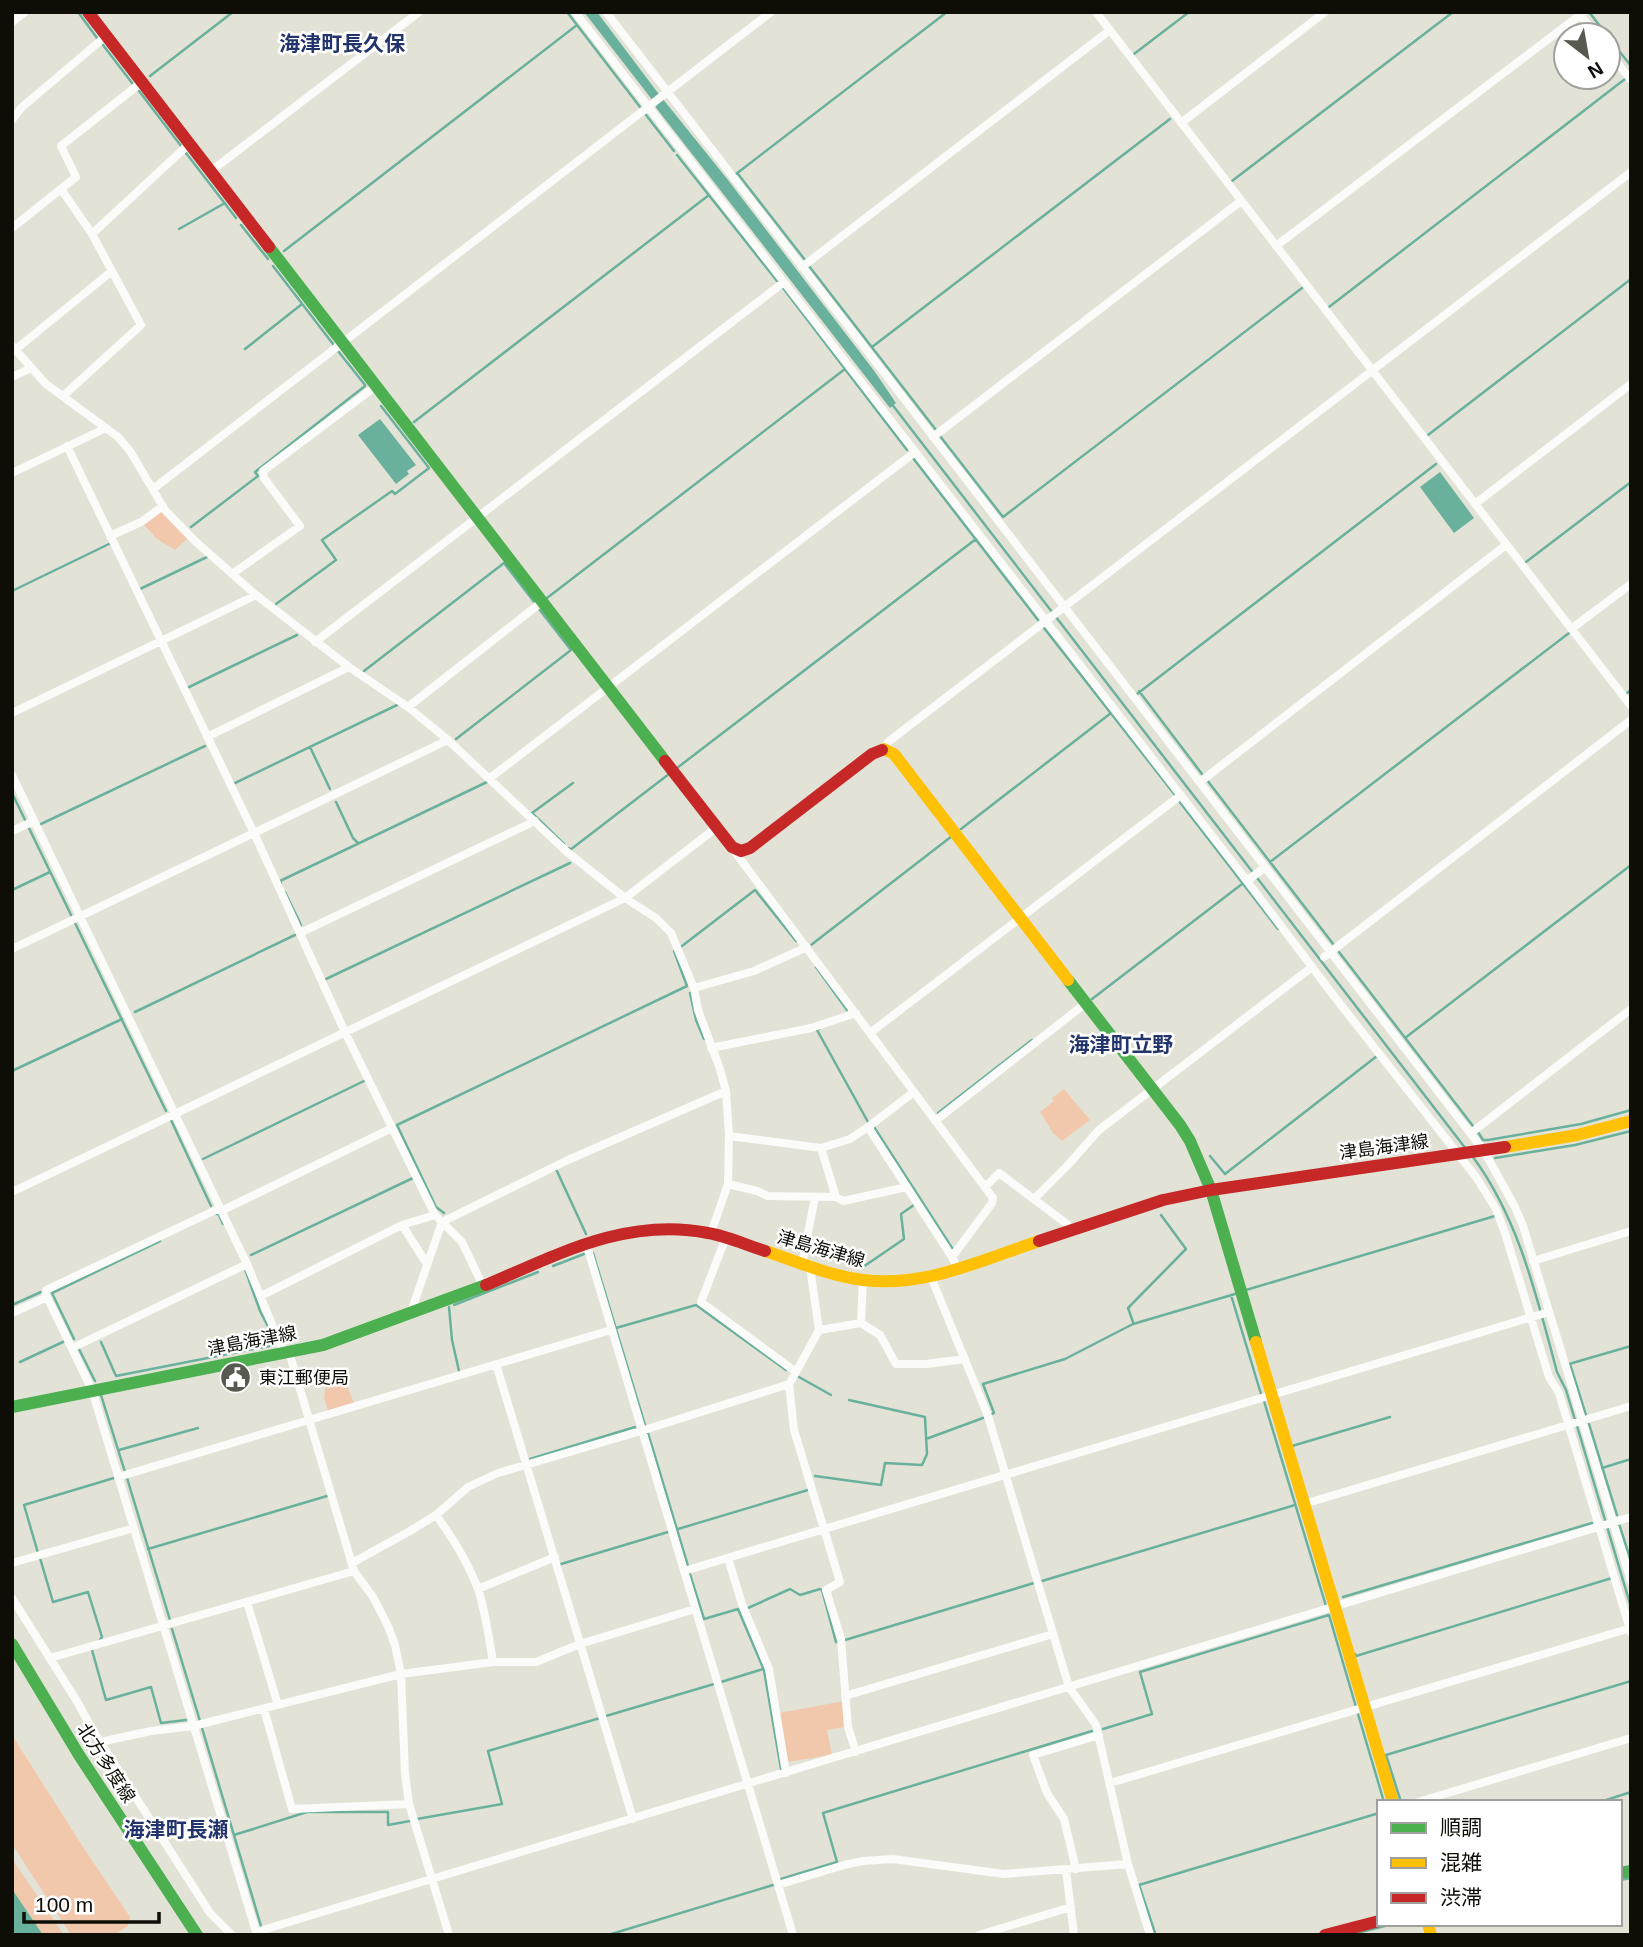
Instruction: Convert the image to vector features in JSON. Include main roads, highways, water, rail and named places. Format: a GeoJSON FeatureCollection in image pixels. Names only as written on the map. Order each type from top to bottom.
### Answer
{"type":"FeatureCollection","features":[{"type":"Feature","properties":{"kind":"water"},"geometry":{"type":"Polygon","coordinates":[[[584,12],[597,12],[728,180],[875,372],[896,403],[890,408],[657,109],[584,12]]]}},
{"type":"Feature","properties":{"kind":"water"},"geometry":{"type":"Polygon","coordinates":[[[380,419],[416,465],[396,484],[358,435],[380,419]]]}},
{"type":"Feature","properties":{"kind":"water"},"geometry":{"type":"Polygon","coordinates":[[[1440,472],[1474,518],[1454,533],[1420,487],[1440,472]]]}},
{"type":"Feature","properties":{"kind":"water"},"geometry":{"type":"Polygon","coordinates":[[[12,1889],[43,1935],[12,1935],[12,1889]]]}},
{"type":"Feature","properties":{"kind":"waterway"},"geometry":{"type":"LineString","coordinates":[[78,12],[97,38]]}},
{"type":"Feature","properties":{"kind":"waterway"},"geometry":{"type":"LineString","coordinates":[[150,76],[233,12]]}},
{"type":"Feature","properties":{"kind":"waterway"},"geometry":{"type":"LineString","coordinates":[[567,12],[640,107]]}},
{"type":"Feature","properties":{"kind":"waterway"},"geometry":{"type":"LineString","coordinates":[[736,174],[947,12]]}},
{"type":"Feature","properties":{"kind":"waterway"},"geometry":{"type":"LineString","coordinates":[[1134,54],[1189,12]]}},
{"type":"Feature","properties":{"kind":"waterway"},"geometry":{"type":"LineString","coordinates":[[1232,181],[1453,12]]}},
{"type":"Feature","properties":{"kind":"waterway"},"geometry":{"type":"LineString","coordinates":[[1589,12],[1596,21]]}},
{"type":"Feature","properties":{"kind":"waterway"},"geometry":{"type":"LineString","coordinates":[[284,251],[577,25]]}},
{"type":"Feature","properties":{"kind":"waterway"},"geometry":{"type":"LineString","coordinates":[[103,45],[132,83]]}},
{"type":"Feature","properties":{"kind":"waterway"},"geometry":{"type":"LineString","coordinates":[[1622,55],[1631,66]]}},
{"type":"Feature","properties":{"kind":"waterway"},"geometry":{"type":"LineString","coordinates":[[1329,307],[1625,79]]}},
{"type":"Feature","properties":{"kind":"waterway"},"geometry":{"type":"LineString","coordinates":[[139,91],[181,146]]}},
{"type":"Feature","properties":{"kind":"waterway"},"geometry":{"type":"LineString","coordinates":[[646,115],[674,151]]}},
{"type":"Feature","properties":{"kind":"waterway"},"geometry":{"type":"LineString","coordinates":[[872,347],[1170,119]]}},
{"type":"Feature","properties":{"kind":"waterway"},"geometry":{"type":"LineString","coordinates":[[186,153],[236,218]]}},
{"type":"Feature","properties":{"kind":"waterway"},"geometry":{"type":"LineString","coordinates":[[677,155],[777,281]]}},
{"type":"Feature","properties":{"kind":"waterway"},"geometry":{"type":"LineString","coordinates":[[738,174],[805,260]]}},
{"type":"Feature","properties":{"kind":"waterway"},"geometry":{"type":"LineString","coordinates":[[414,422],[709,195]]}},
{"type":"Feature","properties":{"kind":"waterway"},"geometry":{"type":"LineString","coordinates":[[179,229],[225,203]]}},
{"type":"Feature","properties":{"kind":"waterway"},"geometry":{"type":"LineString","coordinates":[[241,225],[268,259]]}},
{"type":"Feature","properties":{"kind":"waterway"},"geometry":{"type":"LineString","coordinates":[[273,266],[333,344]]}},
{"type":"Feature","properties":{"kind":"waterway"},"geometry":{"type":"LineString","coordinates":[[809,266],[936,430]]}},
{"type":"Feature","properties":{"kind":"waterway"},"geometry":{"type":"LineString","coordinates":[[1428,435],[1631,279]]}},
{"type":"Feature","properties":{"kind":"waterway"},"geometry":{"type":"LineString","coordinates":[[783,288],[907,450]]}},
{"type":"Feature","properties":{"kind":"waterway"},"geometry":{"type":"LineString","coordinates":[[940,436],[1003,517],[1302,288]]}},
{"type":"Feature","properties":{"kind":"waterway"},"geometry":{"type":"LineString","coordinates":[[245,349],[302,304]]}},
{"type":"Feature","properties":{"kind":"waterway"},"geometry":{"type":"LineString","coordinates":[[338,351],[365,385]]}},
{"type":"Feature","properties":{"kind":"waterway"},"geometry":{"type":"LineString","coordinates":[[547,598],[845,369]]}},
{"type":"Feature","properties":{"kind":"waterway"},"geometry":{"type":"LineString","coordinates":[[191,527],[258,476],[255,472],[365,386]]}},
{"type":"Feature","properties":{"kind":"waterway"},"geometry":{"type":"LineString","coordinates":[[891,403],[1466,1149]]}},
{"type":"Feature","properties":{"kind":"waterway"},"geometry":{"type":"LineString","coordinates":[[276,604],[336,560],[322,540],[392,491],[395,494],[429,468],[381,406]]}},
{"type":"Feature","properties":{"kind":"waterway"},"geometry":{"type":"LineString","coordinates":[[913,458],[1038,620]]}},
{"type":"Feature","properties":{"kind":"waterway"},"geometry":{"type":"LineString","coordinates":[[1137,694],[1436,464]]}},
{"type":"Feature","properties":{"kind":"waterway"},"geometry":{"type":"LineString","coordinates":[[1526,562],[1631,482]]}},
{"type":"Feature","properties":{"kind":"waterway"},"geometry":{"type":"LineString","coordinates":[[677,768],[976,539]]}},
{"type":"Feature","properties":{"kind":"waterway"},"geometry":{"type":"LineString","coordinates":[[12,591],[109,544]]}},
{"type":"Feature","properties":{"kind":"waterway"},"geometry":{"type":"LineString","coordinates":[[140,589],[207,557]]}},
{"type":"Feature","properties":{"kind":"waterway"},"geometry":{"type":"LineString","coordinates":[[364,671],[504,563],[535,603]]}},
{"type":"Feature","properties":{"kind":"waterway"},"geometry":{"type":"LineString","coordinates":[[456,739],[571,650],[539,609]]}},
{"type":"Feature","properties":{"kind":"waterway"},"geometry":{"type":"LineString","coordinates":[[1044,628],[1175,795]]}},
{"type":"Feature","properties":{"kind":"waterway"},"geometry":{"type":"LineString","coordinates":[[1270,862],[1569,633]]}},
{"type":"Feature","properties":{"kind":"waterway"},"geometry":{"type":"LineString","coordinates":[[187,688],[297,635]]}},
{"type":"Feature","properties":{"kind":"waterway"},"geometry":{"type":"LineString","coordinates":[[1627,693],[1631,690]]}},
{"type":"Feature","properties":{"kind":"waterway"},"geometry":{"type":"LineString","coordinates":[[1139,691],[1202,774]]}},
{"type":"Feature","properties":{"kind":"waterway"},"geometry":{"type":"LineString","coordinates":[[233,784],[397,705]]}},
{"type":"Feature","properties":{"kind":"waterway"},"geometry":{"type":"LineString","coordinates":[[961,829],[1111,713]]}},
{"type":"Feature","properties":{"kind":"waterway"},"geometry":{"type":"LineString","coordinates":[[41,824],[205,746]]}},
{"type":"Feature","properties":{"kind":"waterway"},"geometry":{"type":"LineString","coordinates":[[310,747],[330,789]]}},
{"type":"Feature","properties":{"kind":"waterway"},"geometry":{"type":"LineString","coordinates":[[569,848],[570,850],[669,774]]}},
{"type":"Feature","properties":{"kind":"waterway"},"geometry":{"type":"LineString","coordinates":[[1207,780],[1334,945]]}},
{"type":"Feature","properties":{"kind":"waterway"},"geometry":{"type":"LineString","coordinates":[[281,883],[280,881],[487,782]]}},
{"type":"Feature","properties":{"kind":"waterway"},"geometry":{"type":"LineString","coordinates":[[564,844],[532,813],[573,783]]}},
{"type":"Feature","properties":{"kind":"waterway"},"geometry":{"type":"LineString","coordinates":[[12,793],[72,917]]}},
{"type":"Feature","properties":{"kind":"waterway"},"geometry":{"type":"LineString","coordinates":[[1179,801],[1278,929]]}},
{"type":"Feature","properties":{"kind":"waterway"},"geometry":{"type":"LineString","coordinates":[[336,802],[358,843]]}},
{"type":"Feature","properties":{"kind":"waterway"},"geometry":{"type":"LineString","coordinates":[[811,945],[952,836]]}},
{"type":"Feature","properties":{"kind":"waterway"},"geometry":{"type":"LineString","coordinates":[[326,979],[570,863]]}},
{"type":"Feature","properties":{"kind":"waterway"},"geometry":{"type":"LineString","coordinates":[[1405,1038],[1631,865]]}},
{"type":"Feature","properties":{"kind":"waterway"},"geometry":{"type":"LineString","coordinates":[[12,890],[50,872]]}},
{"type":"Feature","properties":{"kind":"waterway"},"geometry":{"type":"LineString","coordinates":[[1092,999],[1242,884]]}},
{"type":"Feature","properties":{"kind":"waterway"},"geometry":{"type":"LineString","coordinates":[[682,946],[755,890],[796,941]]}},
{"type":"Feature","properties":{"kind":"waterway"},"geometry":{"type":"LineString","coordinates":[[285,892],[301,925]]}},
{"type":"Feature","properties":{"kind":"waterway"},"geometry":{"type":"LineString","coordinates":[[75,923],[166,1111]]}},
{"type":"Feature","properties":{"kind":"waterway"},"geometry":{"type":"LineString","coordinates":[[135,1012],[295,935]]}},
{"type":"Feature","properties":{"kind":"waterway"},"geometry":{"type":"LineString","coordinates":[[444,1213],[436,1207],[397,1125],[687,986],[674,951],[676,950]]}},
{"type":"Feature","properties":{"kind":"waterway"},"geometry":{"type":"LineString","coordinates":[[1339,952],[1473,1126]]}},
{"type":"Feature","properties":{"kind":"waterway"},"geometry":{"type":"LineString","coordinates":[[816,967],[847,1010]]}},
{"type":"Feature","properties":{"kind":"waterway"},"geometry":{"type":"LineString","coordinates":[[690,993],[696,1020],[704,1039]]}},
{"type":"Feature","properties":{"kind":"waterway"},"geometry":{"type":"LineString","coordinates":[[12,1071],[122,1019]]}},
{"type":"Feature","properties":{"kind":"waterway"},"geometry":{"type":"LineString","coordinates":[[819,1029],[817,1030],[868,1122]]}},
{"type":"Feature","properties":{"kind":"waterway"},"geometry":{"type":"LineString","coordinates":[[938,1113],[1032,1040]]}},
{"type":"Feature","properties":{"kind":"waterway"},"geometry":{"type":"LineString","coordinates":[[1210,1156],[1225,1174],[1377,1056]]}},
{"type":"Feature","properties":{"kind":"waterway"},"geometry":{"type":"LineString","coordinates":[[203,1159],[364,1081]]}},
{"type":"Feature","properties":{"kind":"waterway"},"geometry":{"type":"LineString","coordinates":[[1478,1132],[1483,1140],[1488,1140],[1581,1124],[1631,1110]]}},
{"type":"Feature","properties":{"kind":"waterway"},"geometry":{"type":"LineString","coordinates":[[171,1120],[211,1206]]}},
{"type":"Feature","properties":{"kind":"waterway"},"geometry":{"type":"LineString","coordinates":[[874,1127],[952,1248]]}},
{"type":"Feature","properties":{"kind":"waterway"},"geometry":{"type":"LineString","coordinates":[[1495,1158],[1575,1145],[1631,1131]]}},
{"type":"Feature","properties":{"kind":"waterway"},"geometry":{"type":"LineString","coordinates":[[1473,1157],[1503,1206],[1515,1233],[1534,1288],[1557,1372],[1566,1390],[1575,1420]]}},
{"type":"Feature","properties":{"kind":"waterway"},"geometry":{"type":"LineString","coordinates":[[554,1170],[556,1169],[586,1234]]}},
{"type":"Feature","properties":{"kind":"waterway"},"geometry":{"type":"LineString","coordinates":[[251,1255],[413,1178]]}},
{"type":"Feature","properties":{"kind":"waterway"},"geometry":{"type":"LineString","coordinates":[[863,1267],[904,1239],[901,1214],[914,1205]]}},
{"type":"Feature","properties":{"kind":"waterway"},"geometry":{"type":"LineString","coordinates":[[215,1213],[223,1224]]}},
{"type":"Feature","properties":{"kind":"waterway"},"geometry":{"type":"LineString","coordinates":[[1133,1322],[1128,1308],[1186,1249],[1161,1215]]}},
{"type":"Feature","properties":{"kind":"waterway"},"geometry":{"type":"LineString","coordinates":[[1246,1290],[1495,1216]]}},
{"type":"Feature","properties":{"kind":"waterway"},"geometry":{"type":"LineString","coordinates":[[74,1339],[52,1293],[160,1241]]}},
{"type":"Feature","properties":{"kind":"waterway"},"geometry":{"type":"LineString","coordinates":[[593,1253],[645,1425]]}},
{"type":"Feature","properties":{"kind":"waterway"},"geometry":{"type":"LineString","coordinates":[[553,1266],[584,1254]]}},
{"type":"Feature","properties":{"kind":"waterway"},"geometry":{"type":"LineString","coordinates":[[101,1342],[116,1376],[274,1345],[276,1342],[260,1311],[245,1269]]}},
{"type":"Feature","properties":{"kind":"waterway"},"geometry":{"type":"LineString","coordinates":[[454,1305],[538,1272]]}},
{"type":"Feature","properties":{"kind":"waterway"},"geometry":{"type":"LineString","coordinates":[[12,1305],[41,1292]]}},
{"type":"Feature","properties":{"kind":"waterway"},"geometry":{"type":"LineString","coordinates":[[992,1414],[994,1413],[983,1384],[1065,1359],[1133,1324],[1235,1294]]}},
{"type":"Feature","properties":{"kind":"waterway"},"geometry":{"type":"LineString","coordinates":[[1231,1295],[1261,1394]]}},
{"type":"Feature","properties":{"kind":"waterway"},"geometry":{"type":"LineString","coordinates":[[616,1328],[696,1305],[786,1370]]}},
{"type":"Feature","properties":{"kind":"waterway"},"geometry":{"type":"LineString","coordinates":[[449,1307],[452,1340],[459,1371]]}},
{"type":"Feature","properties":{"kind":"waterway"},"geometry":{"type":"LineString","coordinates":[[20,1362],[65,1341]]}},
{"type":"Feature","properties":{"kind":"waterway"},"geometry":{"type":"LineString","coordinates":[[1569,1364],[1631,1346]]}},
{"type":"Feature","properties":{"kind":"waterway"},"geometry":{"type":"LineString","coordinates":[[79,1349],[95,1381]]}},
{"type":"Feature","properties":{"kind":"waterway"},"geometry":{"type":"LineString","coordinates":[[1570,1364],[1586,1415]]}},
{"type":"Feature","properties":{"kind":"waterway"},"geometry":{"type":"LineString","coordinates":[[799,1377],[831,1395]]}},
{"type":"Feature","properties":{"kind":"waterway"},"geometry":{"type":"LineString","coordinates":[[101,1395],[125,1472]]}},
{"type":"Feature","properties":{"kind":"waterway"},"geometry":{"type":"LineString","coordinates":[[815,1476],[881,1485],[885,1463],[922,1465],[927,1454],[925,1417],[849,1400]]}},
{"type":"Feature","properties":{"kind":"waterway"},"geometry":{"type":"LineString","coordinates":[[1264,1401],[1326,1606]]}},
{"type":"Feature","properties":{"kind":"waterway"},"geometry":{"type":"LineString","coordinates":[[1292,1446],[1390,1417]]}},
{"type":"Feature","properties":{"kind":"waterway"},"geometry":{"type":"LineString","coordinates":[[926,1439],[983,1418]]}},
{"type":"Feature","properties":{"kind":"waterway"},"geometry":{"type":"LineString","coordinates":[[1589,1424],[1617,1515]]}},
{"type":"Feature","properties":{"kind":"waterway"},"geometry":{"type":"LineString","coordinates":[[1577,1426],[1631,1607]]}},
{"type":"Feature","properties":{"kind":"waterway"},"geometry":{"type":"LineString","coordinates":[[530,1459],[635,1427]]}},
{"type":"Feature","properties":{"kind":"waterway"},"geometry":{"type":"LineString","coordinates":[[119,1450],[198,1428]]}},
{"type":"Feature","properties":{"kind":"waterway"},"geometry":{"type":"LineString","coordinates":[[648,1433],[688,1566]]}},
{"type":"Feature","properties":{"kind":"waterway"},"geometry":{"type":"LineString","coordinates":[[1602,1468],[1631,1459]]}},
{"type":"Feature","properties":{"kind":"waterway"},"geometry":{"type":"LineString","coordinates":[[38,1553],[24,1505],[114,1478]]}},
{"type":"Feature","properties":{"kind":"waterway"},"geometry":{"type":"LineString","coordinates":[[127,1478],[170,1620]]}},
{"type":"Feature","properties":{"kind":"waterway"},"geometry":{"type":"LineString","coordinates":[[678,1529],[808,1490]]}},
{"type":"Feature","properties":{"kind":"waterway"},"geometry":{"type":"LineString","coordinates":[[148,1549],[327,1496]]}},
{"type":"Feature","properties":{"kind":"waterway"},"geometry":{"type":"LineString","coordinates":[[1042,1581],[1295,1505]]}},
{"type":"Feature","properties":{"kind":"waterway"},"geometry":{"type":"LineString","coordinates":[[1343,1597],[1592,1523]]}},
{"type":"Feature","properties":{"kind":"waterway"},"geometry":{"type":"LineString","coordinates":[[1619,1524],[1631,1561]]}},
{"type":"Feature","properties":{"kind":"waterway"},"geometry":{"type":"LineString","coordinates":[[561,1564],[668,1532]]}},
{"type":"Feature","properties":{"kind":"waterway"},"geometry":{"type":"LineString","coordinates":[[40,1558],[53,1602],[88,1592],[102,1637],[100,1640]]}},
{"type":"Feature","properties":{"kind":"waterway"},"geometry":{"type":"LineString","coordinates":[[690,1574],[704,1619],[738,1609],[764,1670],[781,1769]]}},
{"type":"Feature","properties":{"kind":"waterway"},"geometry":{"type":"LineString","coordinates":[[1355,1654],[1356,1656],[1612,1578]]}},
{"type":"Feature","properties":{"kind":"waterway"},"geometry":{"type":"LineString","coordinates":[[845,1640],[1034,1583]]}},
{"type":"Feature","properties":{"kind":"waterway"},"geometry":{"type":"LineString","coordinates":[[748,1608],[790,1589],[800,1595],[820,1589],[838,1642]]}},
{"type":"Feature","properties":{"kind":"waterway"},"geometry":{"type":"LineString","coordinates":[[1103,1729],[1152,1714],[1140,1672],[1329,1615],[1356,1707]]}},
{"type":"Feature","properties":{"kind":"waterway"},"geometry":{"type":"LineString","coordinates":[[172,1629],[200,1721]]}},
{"type":"Feature","properties":{"kind":"waterway"},"geometry":{"type":"LineString","coordinates":[[92,1650],[106,1700],[151,1687],[161,1723],[186,1720]]}},
{"type":"Feature","properties":{"kind":"waterway"},"geometry":{"type":"LineString","coordinates":[[721,1682],[763,1669]]}},
{"type":"Feature","properties":{"kind":"waterway"},"geometry":{"type":"LineString","coordinates":[[1400,1800],[1386,1755],[1631,1681]]}},
{"type":"Feature","properties":{"kind":"waterway"},"geometry":{"type":"LineString","coordinates":[[606,1716],[714,1684]]}},
{"type":"Feature","properties":{"kind":"waterway"},"geometry":{"type":"LineString","coordinates":[[1358,1714],[1383,1800]]}},
{"type":"Feature","properties":{"kind":"waterway"},"geometry":{"type":"LineString","coordinates":[[417,1819],[502,1804],[488,1751],[600,1718]]}},
{"type":"Feature","properties":{"kind":"waterway"},"geometry":{"type":"LineString","coordinates":[[202,1728],[261,1926]]}},
{"type":"Feature","properties":{"kind":"waterway"},"geometry":{"type":"LineString","coordinates":[[781,1879],[837,1862],[823,1813],[1092,1731]]}},
{"type":"Feature","properties":{"kind":"waterway"},"geometry":{"type":"LineString","coordinates":[[1606,1800],[1631,1792]]}},
{"type":"Feature","properties":{"kind":"waterway"},"geometry":{"type":"LineString","coordinates":[[234,1835],[307,1812],[388,1812],[388,1825],[410,1821]]}},
{"type":"Feature","properties":{"kind":"waterway"},"geometry":{"type":"LineString","coordinates":[[1155,1933],[1139,1885],[1377,1814]]}},
{"type":"Feature","properties":{"kind":"waterway"},"geometry":{"type":"LineString","coordinates":[[1622,1880],[1631,1878]]}},
{"type":"Feature","properties":{"kind":"waterway"},"geometry":{"type":"LineString","coordinates":[[608,1935],[773,1885]]}},
{"type":"Feature","properties":{"kind":"waterway"},"geometry":{"type":"LineString","coordinates":[[1353,1934],[1385,1926]]}},
{"type":"Feature","properties":{"kind":"place","name":"東江郵便局"},"geometry":{"type":"Point","coordinates":[236,1378]}},
{"type":"Feature","properties":{"kind":"district","name":"海津町長久保"},"geometry":{"type":"Point","coordinates":[342,43]}},
{"type":"Feature","properties":{"kind":"district","name":"海津町立野"},"geometry":{"type":"Point","coordinates":[1121,1044]}},
{"type":"Feature","properties":{"kind":"district","name":"海津町長瀬"},"geometry":{"type":"Point","coordinates":[176,1829]}}]}
